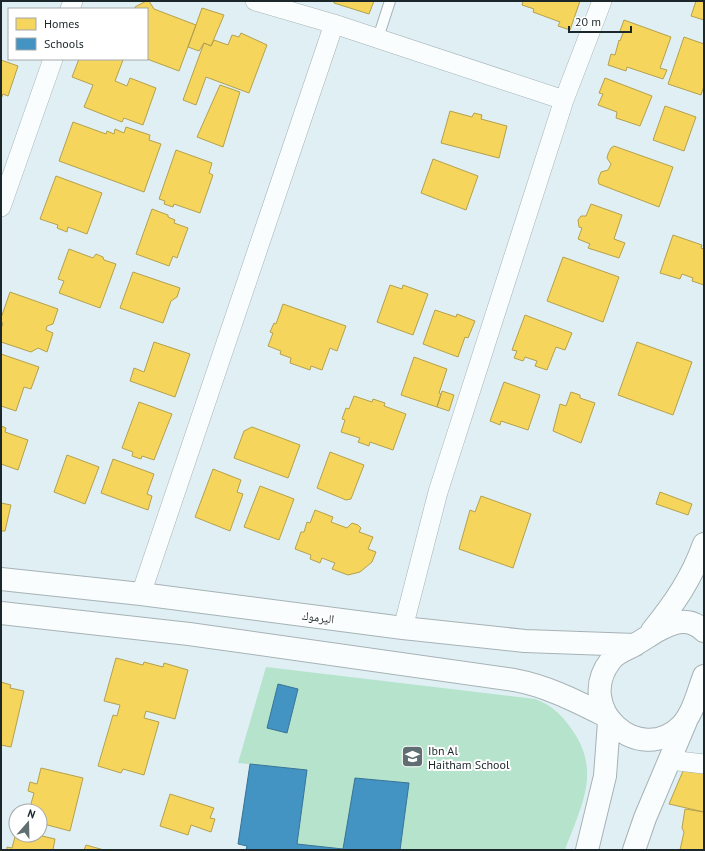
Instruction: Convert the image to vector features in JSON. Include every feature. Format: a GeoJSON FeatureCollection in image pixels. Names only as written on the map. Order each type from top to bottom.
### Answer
{"type":"FeatureCollection","features":[{"type":"Feature","properties":{"kind":"street"},"geometry":{"type":"LineString","coordinates":[[255,1],[378,38],[564,100]]}},
{"type":"Feature","properties":{"kind":"street"},"geometry":{"type":"LineString","coordinates":[[404,628],[438,492],[564,100],[602,1]]}},
{"type":"Feature","properties":{"kind":"street"},"geometry":{"type":"LineString","coordinates":[[141,594],[334,24]]}},
{"type":"Feature","properties":{"kind":"street"},"geometry":{"type":"LineString","coordinates":[[1,206],[53,60]]}},
{"type":"Feature","properties":{"kind":"street"},"geometry":{"type":"LineString","coordinates":[[641,641],[676,601],[690,577],[704,544]]}},
{"type":"Feature","properties":{"kind":"street","name":"اليرموك"},"geometry":{"type":"LineString","coordinates":[[1,579],[141,594],[404,628],[554,644],[641,641]]}},
{"type":"Feature","properties":{"kind":"street"},"geometry":{"type":"LineString","coordinates":[[1,613],[189,634],[520,681],[534,684],[564,696],[608,719],[622,732],[636,738],[652,739],[667,735],[681,726],[689,714]]}},
{"type":"Feature","properties":{"kind":"street"},"geometry":{"type":"LineString","coordinates":[[587,850],[605,776],[608,719],[599,696],[599,682],[604,669],[612,658],[624,649],[672,623],[681,621],[690,622],[704,631]]}},
{"type":"Feature","properties":{"kind":"street"},"geometry":{"type":"LineString","coordinates":[[634,850],[645,818],[703,683]]}},
{"type":"Feature","properties":{"kind":"street"},"geometry":{"type":"LineString","coordinates":[[670,760],[704,764]]}},
{"type":"Feature","properties":{"kind":"lane"},"geometry":{"type":"LineString","coordinates":[[378,38],[390,1]]}},
{"type":"Feature","properties":{"kind":"green space","name":"Ibn Al Haitham School"},"geometry":{"type":"Polygon","coordinates":[[[266,667],[535,699],[555,710],[570,727],[580,743],[585,758],[587,773],[586,788],[582,803],[565,850],[400,850],[409,783],[355,778],[343,849],[297,844],[307,770],[238,763],[266,667]],[[278,684],[267,727],[287,733],[298,689],[278,684]]]}},
{"type":"Feature","properties":{"kind":"building: Homes"},"geometry":{"type":"Polygon","coordinates":[[[149,1],[154,9],[196,25],[179,71],[148,59],[148,8],[135,7],[149,1]]]}},
{"type":"Feature","properties":{"kind":"building: Homes"},"geometry":{"type":"Polygon","coordinates":[[[334,1],[374,1],[369,14],[334,3],[334,1]]]}},
{"type":"Feature","properties":{"kind":"building: Homes"},"geometry":{"type":"Polygon","coordinates":[[[523,1],[580,1],[570,30],[558,26],[560,22],[533,12],[534,9],[522,5],[523,1]]]}},
{"type":"Feature","properties":{"kind":"building: Homes"},"geometry":{"type":"Polygon","coordinates":[[[696,1],[704,1],[704,20],[691,16],[696,1]]]}},
{"type":"Feature","properties":{"kind":"building: Homes"},"geometry":{"type":"Polygon","coordinates":[[[202,8],[224,15],[211,46],[204,43],[199,51],[188,47],[202,8]]]}},
{"type":"Feature","properties":{"kind":"building: Homes"},"geometry":{"type":"Polygon","coordinates":[[[624,20],[671,37],[660,68],[667,70],[663,79],[627,67],[626,71],[608,65],[611,54],[615,55],[619,40],[620,41],[623,33],[620,31],[624,20]]]}},
{"type":"Feature","properties":{"kind":"building: Homes"},"geometry":{"type":"Polygon","coordinates":[[[241,33],[267,45],[249,93],[206,77],[196,105],[183,100],[204,43],[211,46],[214,40],[228,45],[232,35],[239,37],[241,33]]]}},
{"type":"Feature","properties":{"kind":"building: Homes"},"geometry":{"type":"Polygon","coordinates":[[[684,37],[704,44],[704,86],[701,95],[668,84],[684,37]]]}},
{"type":"Feature","properties":{"kind":"building: Homes"},"geometry":{"type":"Polygon","coordinates":[[[1,60],[18,66],[8,96],[3,94],[1,99],[1,60]]]}},
{"type":"Feature","properties":{"kind":"building: Homes"},"geometry":{"type":"Polygon","coordinates":[[[79,60],[123,60],[115,81],[127,86],[130,78],[156,88],[143,125],[124,118],[122,122],[84,107],[93,85],[72,77],[79,60]]]}},
{"type":"Feature","properties":{"kind":"building: Homes"},"geometry":{"type":"Polygon","coordinates":[[[605,78],[652,96],[640,126],[616,118],[617,112],[598,105],[603,94],[599,93],[605,78]]]}},
{"type":"Feature","properties":{"kind":"building: Homes"},"geometry":{"type":"Polygon","coordinates":[[[220,85],[240,92],[223,147],[197,137],[220,85]]]}},
{"type":"Feature","properties":{"kind":"building: Homes"},"geometry":{"type":"Polygon","coordinates":[[[665,106],[696,117],[684,151],[653,140],[665,106]]]}},
{"type":"Feature","properties":{"kind":"building: Homes"},"geometry":{"type":"Polygon","coordinates":[[[450,111],[472,117],[474,113],[482,115],[481,119],[507,126],[499,158],[441,143],[450,111]]]}},
{"type":"Feature","properties":{"kind":"building: Homes"},"geometry":{"type":"Polygon","coordinates":[[[73,122],[106,134],[107,131],[114,134],[115,129],[124,133],[126,127],[150,135],[149,140],[161,144],[144,192],[59,161],[73,122]]]}},
{"type":"Feature","properties":{"kind":"building: Homes"},"geometry":{"type":"Polygon","coordinates":[[[614,146],[673,167],[659,207],[599,184],[598,180],[601,172],[608,170],[611,164],[607,158],[611,148],[614,146]]]}},
{"type":"Feature","properties":{"kind":"building: Homes"},"geometry":{"type":"Polygon","coordinates":[[[176,150],[212,163],[209,173],[213,175],[200,213],[174,204],[173,207],[164,204],[165,201],[159,199],[176,150]]]}},
{"type":"Feature","properties":{"kind":"building: Homes"},"geometry":{"type":"Polygon","coordinates":[[[433,159],[478,176],[466,210],[421,193],[433,159]]]}},
{"type":"Feature","properties":{"kind":"building: Homes"},"geometry":{"type":"Polygon","coordinates":[[[56,176],[102,193],[87,234],[68,227],[67,232],[57,228],[58,225],[40,219],[56,176]]]}},
{"type":"Feature","properties":{"kind":"building: Homes"},"geometry":{"type":"Polygon","coordinates":[[[591,204],[622,215],[614,239],[625,243],[619,258],[588,248],[590,244],[578,239],[582,228],[579,227],[578,220],[581,216],[586,216],[591,204]]]}},
{"type":"Feature","properties":{"kind":"building: Homes"},"geometry":{"type":"Polygon","coordinates":[[[152,209],[168,215],[168,217],[175,220],[174,223],[188,228],[177,258],[173,256],[169,266],[136,254],[152,209]]]}},
{"type":"Feature","properties":{"kind":"building: Homes"},"geometry":{"type":"Polygon","coordinates":[[[673,235],[702,245],[701,248],[704,249],[704,285],[692,281],[693,278],[682,274],[680,279],[660,273],[673,235]]]}},
{"type":"Feature","properties":{"kind":"building: Homes"},"geometry":{"type":"Polygon","coordinates":[[[69,249],[93,258],[96,254],[103,257],[104,260],[116,264],[100,308],[59,293],[64,281],[58,279],[69,249]]]}},
{"type":"Feature","properties":{"kind":"building: Homes"},"geometry":{"type":"Polygon","coordinates":[[[563,257],[619,277],[603,322],[547,301],[563,257]]]}},
{"type":"Feature","properties":{"kind":"building: Homes"},"geometry":{"type":"Polygon","coordinates":[[[133,272],[180,288],[177,297],[171,301],[163,323],[120,308],[133,272]]]}},
{"type":"Feature","properties":{"kind":"building: Homes"},"geometry":{"type":"Polygon","coordinates":[[[390,285],[402,289],[403,285],[428,294],[413,335],[377,322],[390,285]]]}},
{"type":"Feature","properties":{"kind":"building: Homes"},"geometry":{"type":"Polygon","coordinates":[[[10,292],[58,309],[53,324],[47,326],[46,330],[53,333],[47,352],[38,348],[31,352],[1,342],[1,329],[3,323],[1,322],[1,318],[10,292]]]}},
{"type":"Feature","properties":{"kind":"building: Homes"},"geometry":{"type":"Polygon","coordinates":[[[283,304],[346,326],[337,351],[330,348],[322,370],[311,366],[310,370],[290,363],[291,358],[280,354],[281,351],[268,346],[273,333],[270,332],[274,323],[276,324],[283,304]]]}},
{"type":"Feature","properties":{"kind":"building: Homes"},"geometry":{"type":"Polygon","coordinates":[[[435,310],[456,317],[457,314],[475,321],[468,338],[465,337],[458,357],[423,344],[435,310]]]}},
{"type":"Feature","properties":{"kind":"building: Homes"},"geometry":{"type":"Polygon","coordinates":[[[525,315],[572,333],[565,350],[556,347],[547,370],[535,366],[537,361],[525,357],[523,361],[514,358],[517,351],[512,350],[525,315]]]}},
{"type":"Feature","properties":{"kind":"building: Homes"},"geometry":{"type":"Polygon","coordinates":[[[154,342],[190,354],[175,397],[130,381],[134,368],[144,372],[154,342]]]}},
{"type":"Feature","properties":{"kind":"building: Homes"},"geometry":{"type":"Polygon","coordinates":[[[637,342],[692,362],[673,415],[618,395],[637,342]]]}},
{"type":"Feature","properties":{"kind":"building: Homes"},"geometry":{"type":"Polygon","coordinates":[[[1,354],[39,367],[31,389],[24,387],[16,411],[1,406],[1,354]]]}},
{"type":"Feature","properties":{"kind":"building: Homes"},"geometry":{"type":"Polygon","coordinates":[[[414,357],[447,369],[439,393],[441,394],[437,407],[401,395],[414,357]]]}},
{"type":"Feature","properties":{"kind":"building: Homes"},"geometry":{"type":"Polygon","coordinates":[[[504,382],[540,395],[528,430],[501,421],[500,425],[490,421],[504,382]]]}},
{"type":"Feature","properties":{"kind":"building: Homes"},"geometry":{"type":"Polygon","coordinates":[[[442,391],[454,395],[449,411],[437,407],[442,391]]]}},
{"type":"Feature","properties":{"kind":"building: Homes"},"geometry":{"type":"Polygon","coordinates":[[[571,392],[580,395],[580,398],[595,403],[581,443],[553,431],[560,404],[566,406],[571,392]]]}},
{"type":"Feature","properties":{"kind":"building: Homes"},"geometry":{"type":"Polygon","coordinates":[[[354,396],[372,402],[373,399],[385,403],[384,406],[406,414],[393,450],[370,442],[369,446],[358,442],[360,438],[341,432],[345,420],[342,419],[346,408],[349,409],[354,396]]]}},
{"type":"Feature","properties":{"kind":"building: Homes"},"geometry":{"type":"Polygon","coordinates":[[[139,402],[172,414],[154,460],[142,456],[141,459],[132,456],[133,452],[122,448],[139,402]]]}},
{"type":"Feature","properties":{"kind":"building: Homes"},"geometry":{"type":"Polygon","coordinates":[[[1,426],[6,428],[5,432],[28,440],[18,470],[1,464],[1,426]]]}},
{"type":"Feature","properties":{"kind":"building: Homes"},"geometry":{"type":"Polygon","coordinates":[[[252,427],[300,445],[288,478],[234,458],[244,431],[252,427]]]}},
{"type":"Feature","properties":{"kind":"building: Homes"},"geometry":{"type":"Polygon","coordinates":[[[330,452],[364,465],[351,499],[346,500],[317,488],[330,452]]]}},
{"type":"Feature","properties":{"kind":"building: Homes"},"geometry":{"type":"Polygon","coordinates":[[[67,455],[99,467],[85,504],[54,492],[67,455]]]}},
{"type":"Feature","properties":{"kind":"building: Homes"},"geometry":{"type":"Polygon","coordinates":[[[113,459],[154,474],[147,494],[152,496],[148,510],[101,493],[113,459]]]}},
{"type":"Feature","properties":{"kind":"building: Homes"},"geometry":{"type":"Polygon","coordinates":[[[213,469],[241,480],[237,492],[243,494],[230,531],[195,517],[213,469]]]}},
{"type":"Feature","properties":{"kind":"building: Homes"},"geometry":{"type":"Polygon","coordinates":[[[260,486],[294,499],[279,540],[244,527],[260,486]]]}},
{"type":"Feature","properties":{"kind":"building: Homes"},"geometry":{"type":"Polygon","coordinates":[[[660,492],[692,504],[688,515],[656,504],[660,492]]]}},
{"type":"Feature","properties":{"kind":"building: Homes"},"geometry":{"type":"Polygon","coordinates":[[[481,496],[531,514],[513,568],[459,549],[470,510],[475,512],[481,496]]]}},
{"type":"Feature","properties":{"kind":"building: Homes"},"geometry":{"type":"Polygon","coordinates":[[[1,503],[11,505],[5,531],[1,531],[1,503]]]}},
{"type":"Feature","properties":{"kind":"building: Homes"},"geometry":{"type":"Polygon","coordinates":[[[315,510],[333,517],[331,522],[347,528],[352,523],[358,525],[361,528],[359,532],[373,537],[368,549],[376,552],[372,562],[360,572],[348,575],[332,569],[335,563],[322,558],[320,563],[310,559],[311,555],[295,549],[301,532],[304,532],[307,522],[310,523],[315,510]]]}},
{"type":"Feature","properties":{"kind":"building: Homes"},"geometry":{"type":"Polygon","coordinates":[[[116,658],[143,665],[144,662],[163,667],[164,663],[188,670],[175,719],[146,711],[144,718],[159,722],[144,775],[123,769],[121,773],[98,766],[113,715],[117,716],[120,705],[104,701],[116,658]]]}},
{"type":"Feature","properties":{"kind":"building: Homes"},"geometry":{"type":"Polygon","coordinates":[[[1,682],[11,685],[10,688],[24,691],[11,747],[1,745],[1,682]]]}},
{"type":"Feature","properties":{"kind":"building: Homes"},"geometry":{"type":"Polygon","coordinates":[[[41,768],[83,778],[70,831],[48,825],[48,803],[31,803],[34,793],[28,791],[30,782],[37,784],[41,768]]]}},
{"type":"Feature","properties":{"kind":"building: Homes"},"geometry":{"type":"Polygon","coordinates":[[[683,771],[704,773],[704,812],[669,804],[683,771]]]}},
{"type":"Feature","properties":{"kind":"building: Homes"},"geometry":{"type":"Polygon","coordinates":[[[170,794],[214,808],[210,818],[215,819],[211,832],[191,825],[188,835],[160,826],[170,794]]]}},
{"type":"Feature","properties":{"kind":"building: Homes"},"geometry":{"type":"Polygon","coordinates":[[[685,809],[704,812],[704,850],[680,850],[684,832],[682,828],[685,809]]]}},
{"type":"Feature","properties":{"kind":"building: Homes"},"geometry":{"type":"Polygon","coordinates":[[[48,837],[55,839],[53,850],[7,850],[7,847],[12,848],[13,843],[48,843],[48,837]]]}},
{"type":"Feature","properties":{"kind":"building: Homes"},"geometry":{"type":"Polygon","coordinates":[[[86,845],[104,850],[84,850],[86,845]]]}},
{"type":"Feature","properties":{"kind":"building: Schools"},"geometry":{"type":"Polygon","coordinates":[[[278,684],[298,689],[287,733],[267,728],[278,684]]]}},
{"type":"Feature","properties":{"kind":"building: Schools"},"geometry":{"type":"Polygon","coordinates":[[[250,764],[307,770],[297,844],[343,849],[355,778],[409,783],[400,850],[246,850],[247,846],[238,844],[250,764]]]}},
{"type":"Feature","properties":{"kind":"place","name":"Ibn Al Haitham School"},"geometry":{"type":"Point","coordinates":[413,757]}}]}
